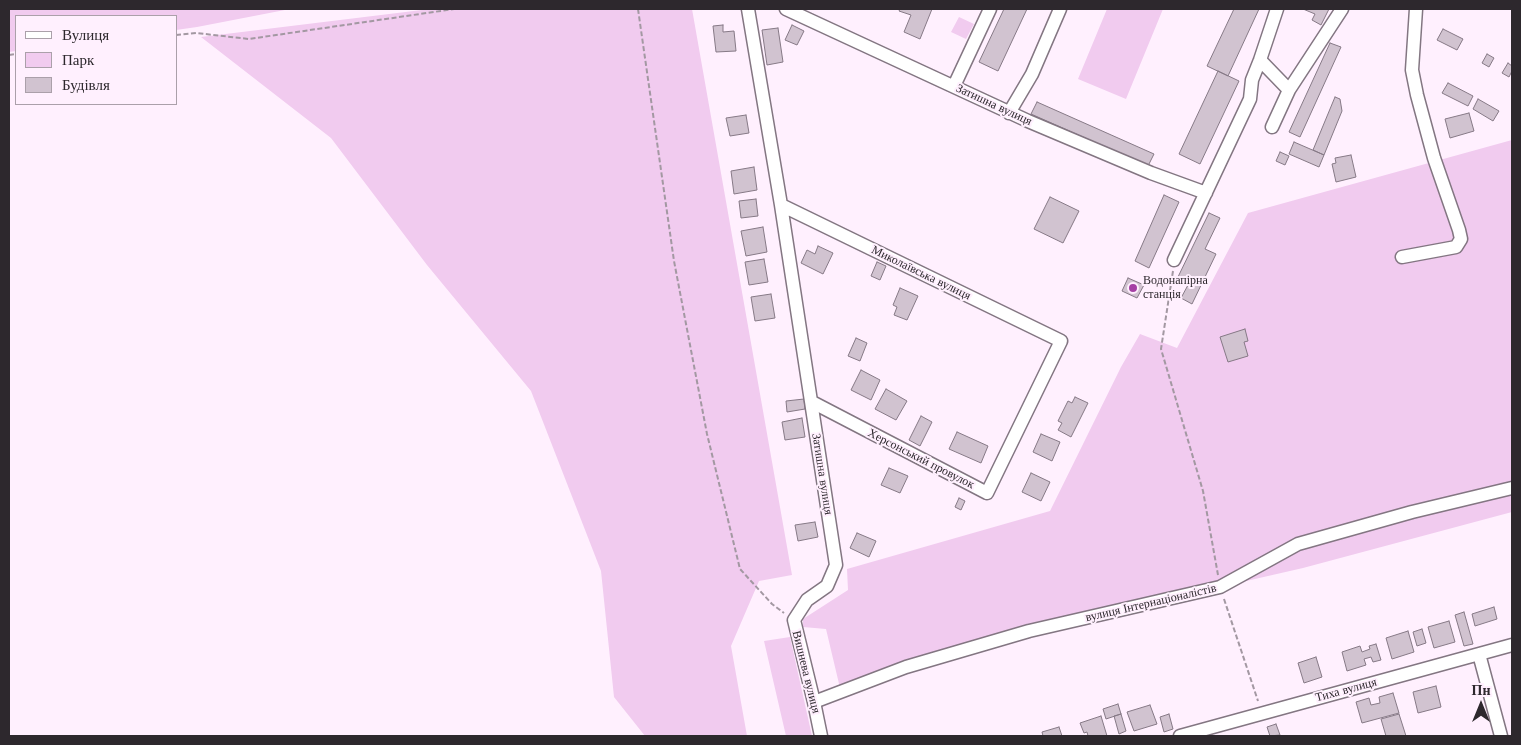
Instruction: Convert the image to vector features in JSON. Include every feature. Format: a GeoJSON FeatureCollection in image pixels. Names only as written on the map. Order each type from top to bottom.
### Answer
{"type":"FeatureCollection","features":[{"type":"Feature","properties":{"kind":"street","name":"Затишна вулиця"},"geometry":{"type":"LineString","coordinates":[[748,9],[781,205],[836,565]]}},
{"type":"Feature","properties":{"kind":"street","name":"Затишна вулиця"},"geometry":{"type":"LineString","coordinates":[[786,9],[1009,113],[1152,173],[1206,193]]}},
{"type":"Feature","properties":{"kind":"street"},"geometry":{"type":"LineString","coordinates":[[954,86],[990,9]]}},
{"type":"Feature","properties":{"kind":"street"},"geometry":{"type":"LineString","coordinates":[[1009,113],[1032,74],[1060,9]]}},
{"type":"Feature","properties":{"kind":"street"},"geometry":{"type":"LineString","coordinates":[[1174,260],[1250,98],[1252,80],[1277,9]]}},
{"type":"Feature","properties":{"kind":"street"},"geometry":{"type":"LineString","coordinates":[[1272,127],[1289,90],[1342,9]]}},
{"type":"Feature","properties":{"kind":"street"},"geometry":{"type":"LineString","coordinates":[[1402,257],[1456,247],[1461,239],[1434,158],[1412,70],[1416,9]]}},
{"type":"Feature","properties":{"kind":"street"},"geometry":{"type":"LineString","coordinates":[[1260,60],[1289,90]]}},
{"type":"Feature","properties":{"kind":"street","name":"Миколаївська вулиця"},"geometry":{"type":"LineString","coordinates":[[781,205],[1061,341]]}},
{"type":"Feature","properties":{"kind":"street","name":"Херсонський провулок"},"geometry":{"type":"LineString","coordinates":[[812,402],[987,493],[1061,341]]}},
{"type":"Feature","properties":{"kind":"street","name":"вулиця Інтернаціоналістів"},"geometry":{"type":"LineString","coordinates":[[814,702],[906,667],[1029,631],[1220,587],[1298,544],[1412,512],[1512,488]]}},
{"type":"Feature","properties":{"kind":"street","name":"Вишнева вулиця"},"geometry":{"type":"LineString","coordinates":[[821,736],[794,620],[807,600],[827,586],[836,565]]}},
{"type":"Feature","properties":{"kind":"street","name":"Тиха вулиця"},"geometry":{"type":"LineString","coordinates":[[1180,736],[1512,645]]}},
{"type":"Feature","properties":{"kind":"street"},"geometry":{"type":"LineString","coordinates":[[1478,654],[1501,736]]}},
{"type":"Feature","properties":{"kind":"path"},"geometry":{"type":"LineString","coordinates":[[178,35],[196,32],[249,40],[454,9]]}},
{"type":"Feature","properties":{"kind":"path"},"geometry":{"type":"LineString","coordinates":[[638,9],[676,270],[707,434],[740,569],[772,604],[794,620]]}},
{"type":"Feature","properties":{"kind":"path"},"geometry":{"type":"LineString","coordinates":[[1174,260],[1161,349],[1203,491],[1220,587],[1262,713]]}},
{"type":"Feature","properties":{"kind":"green space"},"geometry":{"type":"Polygon","coordinates":[[[9,9],[290,9],[178,30],[178,15],[15,15],[15,51],[9,52],[9,9]]]}},
{"type":"Feature","properties":{"kind":"green space"},"geometry":{"type":"Polygon","coordinates":[[[430,9],[692,9],[792,575],[759,581],[731,646],[747,736],[645,736],[614,697],[601,571],[531,391],[427,265],[331,138],[201,37],[430,9]]]}},
{"type":"Feature","properties":{"kind":"green space"},"geometry":{"type":"Polygon","coordinates":[[[1107,9],[1163,9],[1126,99],[1078,79],[1107,9]]]}},
{"type":"Feature","properties":{"kind":"green space"},"geometry":{"type":"Polygon","coordinates":[[[959,17],[974,24],[966,39],[951,32],[959,17]]]}},
{"type":"Feature","properties":{"kind":"green space"},"geometry":{"type":"Polygon","coordinates":[[[1512,140],[1512,512],[1303,568],[1043,632],[901,676],[822,706],[820,693],[840,688],[826,629],[803,627],[803,619],[848,590],[847,569],[1050,511],[1121,367],[1140,334],[1177,348],[1248,213],[1512,140]]]}},
{"type":"Feature","properties":{"kind":"green space"},"geometry":{"type":"Polygon","coordinates":[[[790,637],[812,736],[786,736],[764,641],[790,637]]]}},
{"type":"Feature","properties":{"kind":"building"},"geometry":{"type":"Polygon","coordinates":[[[900,9],[932,9],[920,39],[904,32],[911,15],[899,11],[900,9]]]}},
{"type":"Feature","properties":{"kind":"building"},"geometry":{"type":"Polygon","coordinates":[[[1004,9],[1027,9],[998,71],[979,62],[1004,9]]]}},
{"type":"Feature","properties":{"kind":"building"},"geometry":{"type":"Polygon","coordinates":[[[1234,9],[1259,9],[1228,76],[1207,66],[1234,9]]]}},
{"type":"Feature","properties":{"kind":"building"},"geometry":{"type":"Polygon","coordinates":[[[1303,9],[1329,9],[1321,25],[1312,20],[1315,14],[1303,9]]]}},
{"type":"Feature","properties":{"kind":"building"},"geometry":{"type":"Polygon","coordinates":[[[723,25],[723,32],[734,31],[736,51],[716,52],[713,26],[723,25]]]}},
{"type":"Feature","properties":{"kind":"building"},"geometry":{"type":"Polygon","coordinates":[[[792,25],[804,31],[797,45],[785,40],[792,25]]]}},
{"type":"Feature","properties":{"kind":"building"},"geometry":{"type":"Polygon","coordinates":[[[778,28],[783,62],[767,65],[762,30],[778,28]]]}},
{"type":"Feature","properties":{"kind":"building"},"geometry":{"type":"Polygon","coordinates":[[[1443,29],[1463,39],[1457,50],[1437,40],[1443,29]]]}},
{"type":"Feature","properties":{"kind":"building"},"geometry":{"type":"Polygon","coordinates":[[[1330,43],[1341,47],[1300,137],[1289,132],[1330,43]]]}},
{"type":"Feature","properties":{"kind":"building"},"geometry":{"type":"Polygon","coordinates":[[[1487,54],[1494,58],[1489,67],[1482,63],[1487,54]]]}},
{"type":"Feature","properties":{"kind":"building"},"geometry":{"type":"Polygon","coordinates":[[[1508,63],[1512,66],[1509,77],[1502,73],[1508,63]]]}},
{"type":"Feature","properties":{"kind":"building"},"geometry":{"type":"Polygon","coordinates":[[[1218,71],[1239,81],[1200,164],[1179,154],[1218,71]]]}},
{"type":"Feature","properties":{"kind":"building"},"geometry":{"type":"Polygon","coordinates":[[[1448,83],[1473,96],[1468,106],[1442,93],[1448,83]]]}},
{"type":"Feature","properties":{"kind":"building"},"geometry":{"type":"Polygon","coordinates":[[[1335,97],[1340,99],[1342,111],[1324,155],[1313,150],[1335,97]]]}},
{"type":"Feature","properties":{"kind":"building"},"geometry":{"type":"Polygon","coordinates":[[[1478,99],[1499,111],[1493,121],[1473,109],[1478,99]]]}},
{"type":"Feature","properties":{"kind":"building"},"geometry":{"type":"Polygon","coordinates":[[[1037,102],[1154,154],[1148,166],[1031,114],[1037,102]]]}},
{"type":"Feature","properties":{"kind":"building"},"geometry":{"type":"Polygon","coordinates":[[[1469,113],[1474,131],[1450,138],[1445,119],[1469,113]]]}},
{"type":"Feature","properties":{"kind":"building"},"geometry":{"type":"Polygon","coordinates":[[[746,115],[749,133],[730,136],[726,118],[746,115]]]}},
{"type":"Feature","properties":{"kind":"building"},"geometry":{"type":"Polygon","coordinates":[[[1294,142],[1324,155],[1319,167],[1289,154],[1294,142]]]}},
{"type":"Feature","properties":{"kind":"building"},"geometry":{"type":"Polygon","coordinates":[[[1280,152],[1289,156],[1285,165],[1276,161],[1280,152]]]}},
{"type":"Feature","properties":{"kind":"building"},"geometry":{"type":"Polygon","coordinates":[[[1351,155],[1356,177],[1336,182],[1332,164],[1336,163],[1335,158],[1351,155]]]}},
{"type":"Feature","properties":{"kind":"building"},"geometry":{"type":"Polygon","coordinates":[[[754,167],[757,190],[734,194],[731,171],[754,167]]]}},
{"type":"Feature","properties":{"kind":"building"},"geometry":{"type":"Polygon","coordinates":[[[1164,195],[1179,202],[1149,268],[1135,261],[1164,195]]]}},
{"type":"Feature","properties":{"kind":"building"},"geometry":{"type":"Polygon","coordinates":[[[1050,197],[1079,211],[1063,243],[1034,229],[1050,197]]]}},
{"type":"Feature","properties":{"kind":"building"},"geometry":{"type":"Polygon","coordinates":[[[756,199],[758,216],[741,218],[739,201],[756,199]]]}},
{"type":"Feature","properties":{"kind":"building"},"geometry":{"type":"Polygon","coordinates":[[[1209,213],[1220,218],[1205,249],[1216,254],[1192,304],[1181,298],[1188,285],[1177,279],[1209,213]]]}},
{"type":"Feature","properties":{"kind":"building"},"geometry":{"type":"Polygon","coordinates":[[[763,227],[767,252],[746,256],[741,231],[763,227]]]}},
{"type":"Feature","properties":{"kind":"building"},"geometry":{"type":"Polygon","coordinates":[[[818,246],[833,253],[823,274],[801,263],[807,250],[815,254],[818,246]]]}},
{"type":"Feature","properties":{"kind":"building"},"geometry":{"type":"Polygon","coordinates":[[[764,259],[768,282],[749,285],[745,262],[764,259]]]}},
{"type":"Feature","properties":{"kind":"building"},"geometry":{"type":"Polygon","coordinates":[[[877,262],[886,266],[880,280],[871,276],[877,262]]]}},
{"type":"Feature","properties":{"kind":"building","name":"Водонапірна станція"},"geometry":{"type":"Polygon","coordinates":[[[1128,278],[1144,285],[1137,298],[1122,291],[1128,278]]]}},
{"type":"Feature","properties":{"kind":"building"},"geometry":{"type":"Polygon","coordinates":[[[900,288],[918,296],[907,320],[894,315],[897,307],[893,305],[900,288]]]}},
{"type":"Feature","properties":{"kind":"building"},"geometry":{"type":"Polygon","coordinates":[[[771,294],[775,318],[755,321],[751,297],[771,294]]]}},
{"type":"Feature","properties":{"kind":"building"},"geometry":{"type":"Polygon","coordinates":[[[1245,329],[1248,341],[1244,342],[1248,356],[1228,362],[1220,337],[1245,329]]]}},
{"type":"Feature","properties":{"kind":"building"},"geometry":{"type":"Polygon","coordinates":[[[856,338],[867,343],[860,361],[848,356],[856,338]]]}},
{"type":"Feature","properties":{"kind":"building"},"geometry":{"type":"Polygon","coordinates":[[[861,370],[880,380],[871,400],[851,390],[861,370]]]}},
{"type":"Feature","properties":{"kind":"building"},"geometry":{"type":"Polygon","coordinates":[[[886,389],[907,401],[896,420],[875,409],[886,389]]]}},
{"type":"Feature","properties":{"kind":"building"},"geometry":{"type":"Polygon","coordinates":[[[1075,397],[1088,403],[1071,437],[1058,430],[1062,423],[1058,421],[1068,401],[1072,403],[1075,397]]]}},
{"type":"Feature","properties":{"kind":"building"},"geometry":{"type":"Polygon","coordinates":[[[804,399],[805,409],[787,412],[786,401],[804,399]]]}},
{"type":"Feature","properties":{"kind":"building"},"geometry":{"type":"Polygon","coordinates":[[[921,416],[932,422],[920,446],[909,440],[921,416]]]}},
{"type":"Feature","properties":{"kind":"building"},"geometry":{"type":"Polygon","coordinates":[[[802,418],[805,437],[785,440],[782,422],[802,418]]]}},
{"type":"Feature","properties":{"kind":"building"},"geometry":{"type":"Polygon","coordinates":[[[957,432],[988,446],[981,463],[949,449],[957,432]]]}},
{"type":"Feature","properties":{"kind":"building"},"geometry":{"type":"Polygon","coordinates":[[[1041,434],[1060,442],[1052,461],[1033,452],[1041,434]]]}},
{"type":"Feature","properties":{"kind":"building"},"geometry":{"type":"Polygon","coordinates":[[[889,468],[908,476],[900,493],[881,485],[889,468]]]}},
{"type":"Feature","properties":{"kind":"building"},"geometry":{"type":"Polygon","coordinates":[[[1031,473],[1050,482],[1041,501],[1022,492],[1031,473]]]}},
{"type":"Feature","properties":{"kind":"building"},"geometry":{"type":"Polygon","coordinates":[[[959,498],[965,501],[961,510],[955,507],[959,498]]]}},
{"type":"Feature","properties":{"kind":"building"},"geometry":{"type":"Polygon","coordinates":[[[815,522],[818,537],[798,541],[795,525],[815,522]]]}},
{"type":"Feature","properties":{"kind":"building"},"geometry":{"type":"Polygon","coordinates":[[[857,533],[876,541],[869,557],[850,548],[857,533]]]}},
{"type":"Feature","properties":{"kind":"building"},"geometry":{"type":"Polygon","coordinates":[[[1494,607],[1497,619],[1475,626],[1472,614],[1494,607]]]}},
{"type":"Feature","properties":{"kind":"building"},"geometry":{"type":"Polygon","coordinates":[[[1464,612],[1473,644],[1464,646],[1455,615],[1464,612]]]}},
{"type":"Feature","properties":{"kind":"building"},"geometry":{"type":"Polygon","coordinates":[[[1449,621],[1455,642],[1434,648],[1428,627],[1449,621]]]}},
{"type":"Feature","properties":{"kind":"building"},"geometry":{"type":"Polygon","coordinates":[[[1422,629],[1426,643],[1417,646],[1413,632],[1422,629]]]}},
{"type":"Feature","properties":{"kind":"building"},"geometry":{"type":"Polygon","coordinates":[[[1408,631],[1414,652],[1392,659],[1386,638],[1408,631]]]}},
{"type":"Feature","properties":{"kind":"building"},"geometry":{"type":"Polygon","coordinates":[[[1376,644],[1381,660],[1373,662],[1371,657],[1364,659],[1366,665],[1347,671],[1342,652],[1360,646],[1362,652],[1370,649],[1369,646],[1376,644]]]}},
{"type":"Feature","properties":{"kind":"building"},"geometry":{"type":"Polygon","coordinates":[[[1316,657],[1322,677],[1304,683],[1298,663],[1316,657]]]}},
{"type":"Feature","properties":{"kind":"building"},"geometry":{"type":"Polygon","coordinates":[[[1436,686],[1441,707],[1418,713],[1413,692],[1436,686]]]}},
{"type":"Feature","properties":{"kind":"building"},"geometry":{"type":"Polygon","coordinates":[[[1393,693],[1399,713],[1362,723],[1356,702],[1369,698],[1371,705],[1380,703],[1379,697],[1393,693]]]}},
{"type":"Feature","properties":{"kind":"building"},"geometry":{"type":"Polygon","coordinates":[[[1118,704],[1121,714],[1106,719],[1103,709],[1118,704]]]}},
{"type":"Feature","properties":{"kind":"building"},"geometry":{"type":"Polygon","coordinates":[[[1150,705],[1157,724],[1134,731],[1127,712],[1150,705]]]}},
{"type":"Feature","properties":{"kind":"building"},"geometry":{"type":"Polygon","coordinates":[[[1121,714],[1126,731],[1119,734],[1114,716],[1121,714]]]}},
{"type":"Feature","properties":{"kind":"building"},"geometry":{"type":"Polygon","coordinates":[[[1169,714],[1173,729],[1164,732],[1160,717],[1169,714]]]}},
{"type":"Feature","properties":{"kind":"building"},"geometry":{"type":"Polygon","coordinates":[[[1399,714],[1406,736],[1386,736],[1381,719],[1399,714]]]}},
{"type":"Feature","properties":{"kind":"building"},"geometry":{"type":"Polygon","coordinates":[[[1101,716],[1107,736],[1088,736],[1087,732],[1084,733],[1080,723],[1101,716]]]}},
{"type":"Feature","properties":{"kind":"building"},"geometry":{"type":"Polygon","coordinates":[[[1276,724],[1280,735],[1270,736],[1267,727],[1276,724]]]}},
{"type":"Feature","properties":{"kind":"building"},"geometry":{"type":"Polygon","coordinates":[[[1059,727],[1062,736],[1043,736],[1042,732],[1059,727]]]}},
{"type":"Feature","properties":{"kind":"place","name":"Водонапірна станція"},"geometry":{"type":"Point","coordinates":[1133,288]}}]}
